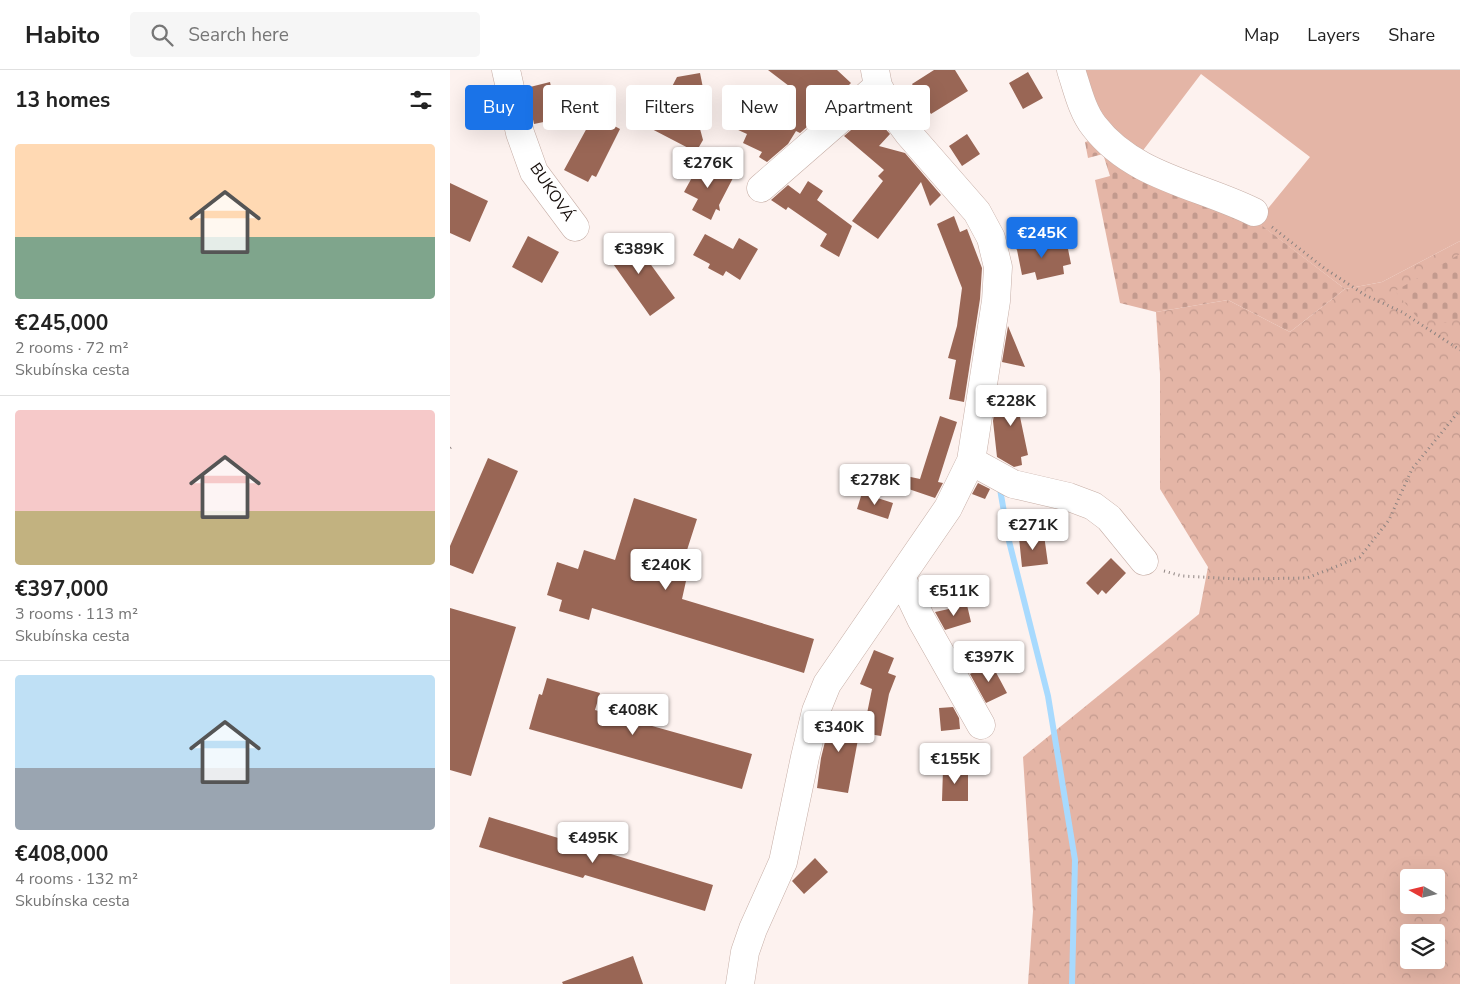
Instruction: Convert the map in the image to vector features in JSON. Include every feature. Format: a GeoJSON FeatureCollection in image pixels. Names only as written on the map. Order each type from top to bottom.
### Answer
{"type":"FeatureCollection","features":[{"type":"Feature","properties":{"kind":"street","name":"BUKOVÁ"},"geometry":{"type":"LineString","coordinates":[[506,70],[520,133],[534,172],[576,227]]}},
{"type":"Feature","properties":{"kind":"street"},"geometry":{"type":"LineString","coordinates":[[1071,70],[1094,126],[1133,162],[1150,172],[1228,199],[1254,212]]}},
{"type":"Feature","properties":{"kind":"street"},"geometry":{"type":"LineString","coordinates":[[740,984],[745,952],[783,862],[804,757],[816,711],[827,684],[840,662],[948,508],[971,461],[996,301],[998,267],[991,238],[976,212],[908,133],[891,110],[877,78],[762,188]]}},
{"type":"Feature","properties":{"kind":"street"},"geometry":{"type":"LineString","coordinates":[[971,461],[1013,484],[1069,497],[1093,506],[1109,518],[1144,561]]}},
{"type":"Feature","properties":{"kind":"street"},"geometry":{"type":"LineString","coordinates":[[901,576],[921,619],[981,725]]}},
{"type":"Feature","properties":{"kind":"path"},"geometry":{"type":"LineString","coordinates":[[1254,212],[1324,268],[1365,295],[1402,312],[1460,350]]}},
{"type":"Feature","properties":{"kind":"path"},"geometry":{"type":"LineString","coordinates":[[1144,561],[1160,570],[1182,576],[1238,579],[1307,578],[1360,557],[1388,520],[1412,469],[1460,410]]}},
{"type":"Feature","properties":{"kind":"green space"},"geometry":{"type":"Polygon","coordinates":[[[1075,70],[1460,70],[1460,241],[1382,282],[1345,289],[1257,222],[1310,157],[1201,74],[1138,157],[1092,113],[1075,70]]]}},
{"type":"Feature","properties":{"kind":"green space"},"geometry":{"type":"Polygon","coordinates":[[[1096,139],[1243,211],[1345,289],[1290,332],[1228,300],[1156,312],[1120,303],[1095,180],[1110,176],[1103,154],[1088,158],[1085,142],[1096,139]]]}},
{"type":"Feature","properties":{"kind":"green space"},"geometry":{"type":"Polygon","coordinates":[[[1460,241],[1460,984],[1028,984],[1033,911],[1023,757],[1199,614],[1208,567],[1160,489],[1160,374],[1156,312],[1228,300],[1290,332],[1345,289],[1382,282],[1460,241]]]}},
{"type":"Feature","properties":{"kind":"green space"},"geometry":{"type":"Polygon","coordinates":[[[1460,254],[1460,318],[1447,323],[1417,317],[1395,291],[1460,254]]]}},
{"type":"Feature","properties":{"kind":"building"},"geometry":{"type":"Polygon","coordinates":[[[768,70],[837,70],[851,83],[849,85],[806,85],[806,128],[800,133],[796,131],[788,144],[767,162],[759,157],[762,152],[743,143],[747,134],[738,130],[796,130],[796,85],[788,85],[768,70]]]}},
{"type":"Feature","properties":{"kind":"building"},"geometry":{"type":"Polygon","coordinates":[[[934,70],[955,70],[968,91],[931,114],[930,85],[912,84],[934,70]]]}},
{"type":"Feature","properties":{"kind":"building"},"geometry":{"type":"Polygon","coordinates":[[[1028,72],[1043,98],[1023,109],[1009,83],[1028,72]]]}},
{"type":"Feature","properties":{"kind":"building"},"geometry":{"type":"Polygon","coordinates":[[[700,73],[702,85],[673,85],[677,77],[700,73]]]}},
{"type":"Feature","properties":{"kind":"building"},"geometry":{"type":"Polygon","coordinates":[[[550,82],[551,85],[543,85],[543,122],[534,124],[533,120],[533,86],[550,82]]]}},
{"type":"Feature","properties":{"kind":"building"},"geometry":{"type":"Polygon","coordinates":[[[616,127],[620,129],[596,177],[592,175],[588,182],[564,170],[586,130],[616,130],[616,127]]]}},
{"type":"Feature","properties":{"kind":"building"},"geometry":{"type":"Polygon","coordinates":[[[654,130],[700,130],[703,140],[696,152],[654,130]]]}},
{"type":"Feature","properties":{"kind":"building"},"geometry":{"type":"Polygon","coordinates":[[[851,130],[886,130],[890,134],[879,146],[905,153],[941,195],[930,206],[921,182],[878,239],[852,221],[883,181],[878,176],[884,170],[844,136],[851,130]]]}},
{"type":"Feature","properties":{"kind":"building"},"geometry":{"type":"Polygon","coordinates":[[[967,134],[980,154],[962,166],[949,146],[967,134]]]}},
{"type":"Feature","properties":{"kind":"building"},"geometry":{"type":"Polygon","coordinates":[[[706,152],[712,178],[716,169],[733,178],[719,205],[720,211],[716,209],[711,220],[692,210],[698,199],[684,192],[706,152]]]}},
{"type":"Feature","properties":{"kind":"building"},"geometry":{"type":"Polygon","coordinates":[[[808,181],[823,191],[817,200],[852,226],[839,257],[820,246],[827,234],[788,207],[786,210],[771,200],[788,185],[800,194],[808,181]]]}},
{"type":"Feature","properties":{"kind":"building"},"geometry":{"type":"Polygon","coordinates":[[[450,183],[488,201],[470,242],[450,233],[450,183]]]}},
{"type":"Feature","properties":{"kind":"building"},"geometry":{"type":"Polygon","coordinates":[[[954,216],[960,232],[967,229],[982,268],[980,299],[964,402],[949,399],[956,360],[948,358],[957,326],[962,288],[937,224],[954,216]]]}},
{"type":"Feature","properties":{"kind":"building"},"geometry":{"type":"Polygon","coordinates":[[[628,233],[675,298],[650,316],[604,251],[628,233]]]}},
{"type":"Feature","properties":{"kind":"building"},"geometry":{"type":"Polygon","coordinates":[[[705,234],[733,249],[739,238],[758,249],[740,280],[726,271],[723,276],[708,268],[710,264],[693,255],[705,234]]]}},
{"type":"Feature","properties":{"kind":"building"},"geometry":{"type":"Polygon","coordinates":[[[528,236],[559,252],[542,283],[512,267],[528,236]]]}},
{"type":"Feature","properties":{"kind":"building"},"geometry":{"type":"Polygon","coordinates":[[[1041,238],[1044,248],[1067,244],[1071,264],[1063,266],[1064,274],[1037,280],[1035,272],[1022,275],[1017,250],[1013,244],[1041,238]]]}},
{"type":"Feature","properties":{"kind":"building"},"geometry":{"type":"Polygon","coordinates":[[[1008,326],[1025,367],[1002,362],[1008,326]]]}},
{"type":"Feature","properties":{"kind":"building"},"geometry":{"type":"Polygon","coordinates":[[[997,394],[1031,394],[1031,412],[1019,412],[1028,455],[1021,457],[1022,465],[1014,467],[997,457],[993,421],[997,394]]]}},
{"type":"Feature","properties":{"kind":"building"},"geometry":{"type":"Polygon","coordinates":[[[940,416],[957,422],[938,482],[943,483],[935,498],[894,484],[897,474],[920,479],[940,416]]]}},
{"type":"Feature","properties":{"kind":"building"},"geometry":{"type":"Polygon","coordinates":[[[488,458],[518,471],[473,574],[450,565],[450,546],[488,458]]]}},
{"type":"Feature","properties":{"kind":"building"},"geometry":{"type":"Polygon","coordinates":[[[978,483],[990,489],[985,499],[972,494],[978,483]]]}},
{"type":"Feature","properties":{"kind":"building"},"geometry":{"type":"Polygon","coordinates":[[[862,493],[893,503],[888,519],[857,509],[862,493]]]}},
{"type":"Feature","properties":{"kind":"building"},"geometry":{"type":"Polygon","coordinates":[[[634,498],[697,519],[678,578],[686,581],[682,599],[814,639],[804,673],[592,608],[589,620],[559,611],[562,600],[547,595],[557,562],[578,569],[584,550],[615,560],[634,498]]]}},
{"type":"Feature","properties":{"kind":"building"},"geometry":{"type":"Polygon","coordinates":[[[1044,535],[1048,564],[1022,567],[1019,538],[1044,535]]]}},
{"type":"Feature","properties":{"kind":"building"},"geometry":{"type":"Polygon","coordinates":[[[1111,558],[1126,573],[1106,594],[1102,590],[1098,595],[1086,583],[1111,558]]]}},
{"type":"Feature","properties":{"kind":"building"},"geometry":{"type":"Polygon","coordinates":[[[967,605],[971,622],[945,630],[935,612],[967,605]]]}},
{"type":"Feature","properties":{"kind":"building"},"geometry":{"type":"Polygon","coordinates":[[[450,608],[516,627],[471,776],[450,770],[450,608]]]}},
{"type":"Feature","properties":{"kind":"building"},"geometry":{"type":"Polygon","coordinates":[[[874,650],[894,658],[888,673],[896,676],[889,694],[881,736],[863,733],[872,689],[860,684],[874,650]]]}},
{"type":"Feature","properties":{"kind":"building"},"geometry":{"type":"Polygon","coordinates":[[[991,663],[1007,693],[986,703],[970,674],[991,663]]]}},
{"type":"Feature","properties":{"kind":"building"},"geometry":{"type":"Polygon","coordinates":[[[547,678],[600,693],[595,710],[752,754],[742,789],[529,729],[539,694],[542,695],[547,678]]]}},
{"type":"Feature","properties":{"kind":"building"},"geometry":{"type":"Polygon","coordinates":[[[953,707],[959,718],[960,729],[941,731],[939,708],[953,707]]]}},
{"type":"Feature","properties":{"kind":"building"},"geometry":{"type":"Polygon","coordinates":[[[832,713],[862,718],[848,793],[817,788],[821,758],[832,713]]]}},
{"type":"Feature","properties":{"kind":"building"},"geometry":{"type":"Polygon","coordinates":[[[943,769],[968,770],[968,801],[942,801],[943,769]]]}},
{"type":"Feature","properties":{"kind":"building"},"geometry":{"type":"Polygon","coordinates":[[[489,817],[713,885],[705,911],[585,875],[583,878],[479,847],[489,817]]]}},
{"type":"Feature","properties":{"kind":"building"},"geometry":{"type":"Polygon","coordinates":[[[815,858],[828,872],[804,894],[792,881],[815,858]]]}},
{"type":"Feature","properties":{"kind":"building"},"geometry":{"type":"Polygon","coordinates":[[[633,956],[643,984],[563,984],[562,982],[633,956]]]}},
{"type":"Feature","properties":{"kind":"waterway"},"geometry":{"type":"LineString","coordinates":[[1000,489],[1009,541],[1048,696],[1075,860],[1072,984]]}}]}
